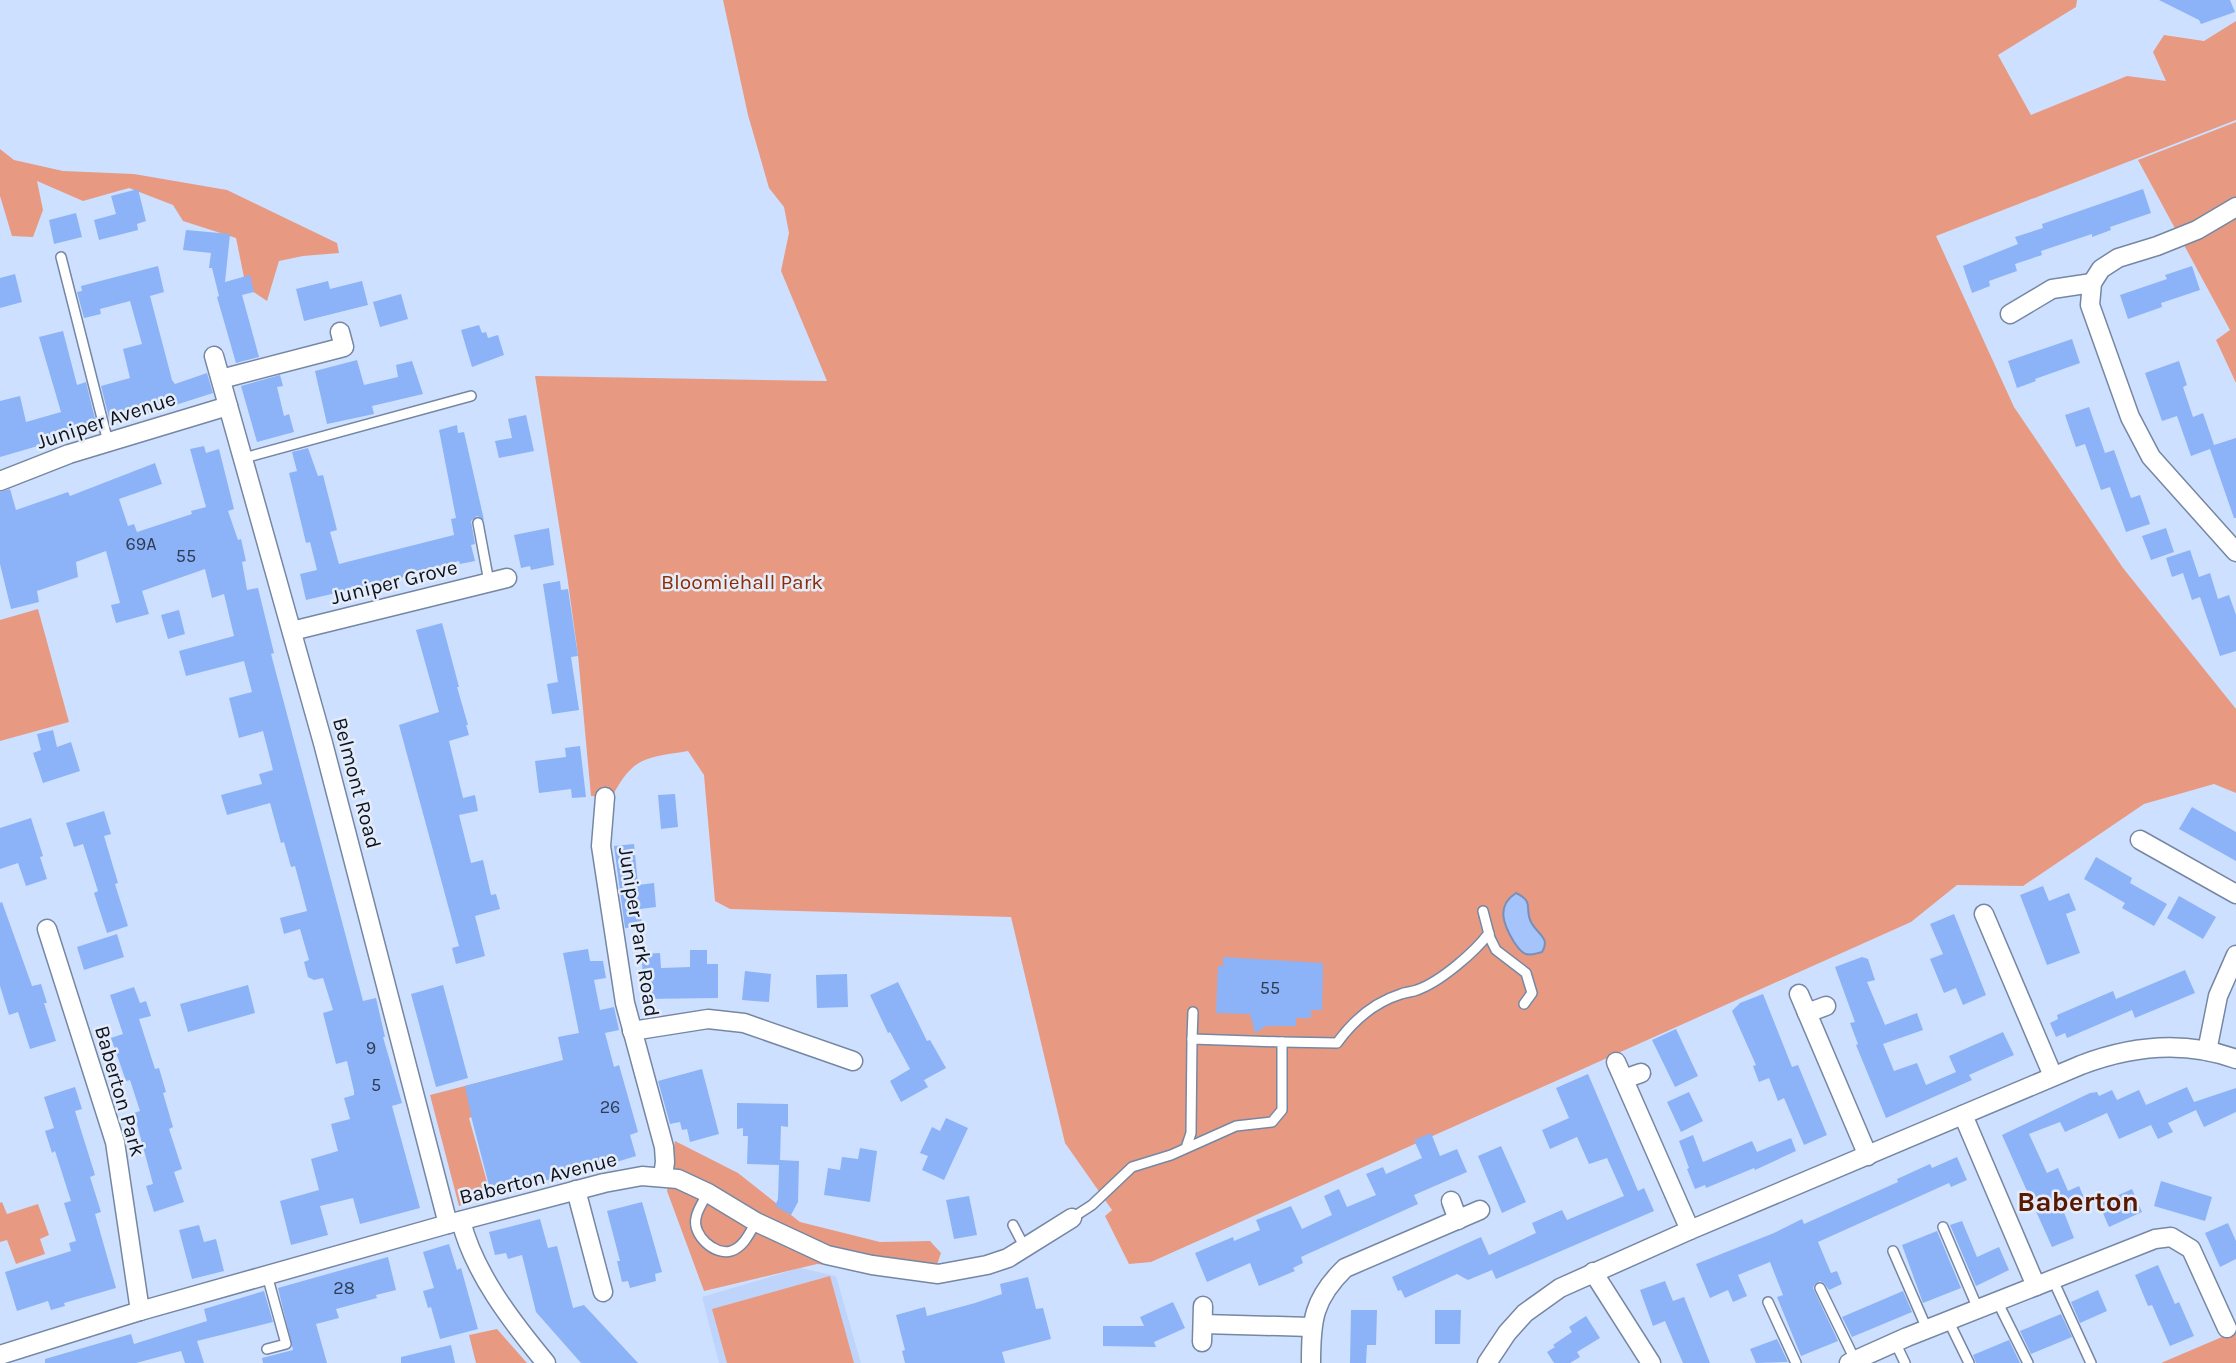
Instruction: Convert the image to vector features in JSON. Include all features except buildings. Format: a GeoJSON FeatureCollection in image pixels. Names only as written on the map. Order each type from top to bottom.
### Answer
{"type":"FeatureCollection","features":[{"type":"Feature","properties":{"kind":"street"},"geometry":{"type":"LineString","coordinates":[[2236,207],[2197,230],[2118,258],[2101,269],[2092,283],[2090,305],[2130,417],[2151,457],[2236,552]]}},
{"type":"Feature","properties":{"kind":"street"},"geometry":{"type":"LineString","coordinates":[[2010,314],[2053,289],[2092,283]]}},
{"type":"Feature","properties":{"kind":"street"},"geometry":{"type":"LineString","coordinates":[[221,379],[344,347],[340,332]]}},
{"type":"Feature","properties":{"kind":"street","name":"Belmont Road"},"geometry":{"type":"LineString","coordinates":[[214,356],[292,631],[425,1130],[455,1222],[517,1328],[546,1363]]}},
{"type":"Feature","properties":{"kind":"street","name":"Juniper Avenue"},"geometry":{"type":"LineString","coordinates":[[0,481],[69,454],[228,406]]}},
{"type":"Feature","properties":{"kind":"street","name":"Juniper Grove"},"geometry":{"type":"LineString","coordinates":[[292,631],[498,580]]}},
{"type":"Feature","properties":{"kind":"street","name":"Juniper Park Road"},"geometry":{"type":"LineString","coordinates":[[604,797],[601,846],[625,1003],[664,1147],[663,1176]]}},
{"type":"Feature","properties":{"kind":"street"},"geometry":{"type":"LineString","coordinates":[[2140,840],[2236,894]]}},
{"type":"Feature","properties":{"kind":"street"},"geometry":{"type":"LineString","coordinates":[[1993,922],[2053,1076]]}},
{"type":"Feature","properties":{"kind":"street","name":"Baberton Park"},"geometry":{"type":"LineString","coordinates":[[47,929],[115,1142],[140,1311]]}},
{"type":"Feature","properties":{"kind":"street"},"geometry":{"type":"LineString","coordinates":[[2207,1051],[2218,996],[2236,955]]}},
{"type":"Feature","properties":{"kind":"street"},"geometry":{"type":"LineString","coordinates":[[1799,994],[1868,1156]]}},
{"type":"Feature","properties":{"kind":"street"},"geometry":{"type":"LineString","coordinates":[[1807,1013],[1826,1006]]}},
{"type":"Feature","properties":{"kind":"street","name":"Juniper Park Road"},"geometry":{"type":"LineString","coordinates":[[632,1031],[708,1019],[744,1023],[853,1061]]}},
{"type":"Feature","properties":{"kind":"street"},"geometry":{"type":"LineString","coordinates":[[1487,1363],[1507,1333],[1525,1313],[1560,1288],[2053,1076],[2101,1057],[2166,1046],[2207,1051],[2236,1059]]}},
{"type":"Feature","properties":{"kind":"street"},"geometry":{"type":"LineString","coordinates":[[1616,1062],[1690,1230]]}},
{"type":"Feature","properties":{"kind":"street"},"geometry":{"type":"LineString","coordinates":[[1624,1079],[1641,1073]]}},
{"type":"Feature","properties":{"kind":"street"},"geometry":{"type":"LineString","coordinates":[[1963,1115],[2036,1286]]}},
{"type":"Feature","properties":{"kind":"street","name":"Baberton Avenue"},"geometry":{"type":"LineString","coordinates":[[0,1355],[140,1311],[455,1222],[576,1190],[642,1176],[678,1179],[708,1193],[756,1222],[827,1255],[872,1265],[938,1274],[987,1265],[1026,1249],[1072,1218]]}},
{"type":"Feature","properties":{"kind":"street"},"geometry":{"type":"LineString","coordinates":[[576,1190],[603,1292]]}},
{"type":"Feature","properties":{"kind":"street"},"geometry":{"type":"LineString","coordinates":[[1451,1201],[1458,1220]]}},
{"type":"Feature","properties":{"kind":"street"},"geometry":{"type":"LineString","coordinates":[[1311,1363],[1311,1327],[1318,1302],[1329,1283],[1345,1268],[1480,1210]]}},
{"type":"Feature","properties":{"kind":"street"},"geometry":{"type":"LineString","coordinates":[[1852,1362],[1927,1329],[2155,1239],[2171,1237],[2191,1249],[2227,1328]]}},
{"type":"Feature","properties":{"kind":"street"},"geometry":{"type":"LineString","coordinates":[[1593,1272],[1651,1363]]}},
{"type":"Feature","properties":{"kind":"street"},"geometry":{"type":"LineString","coordinates":[[1202,1342],[1203,1306]]}},
{"type":"Feature","properties":{"kind":"street"},"geometry":{"type":"LineString","coordinates":[[1203,1324],[1311,1327]]}},
{"type":"Feature","properties":{"kind":"lane"},"geometry":{"type":"LineString","coordinates":[[61,257],[108,442]]}},
{"type":"Feature","properties":{"kind":"lane"},"geometry":{"type":"LineString","coordinates":[[244,458],[471,396]]}},
{"type":"Feature","properties":{"kind":"lane"},"geometry":{"type":"LineString","coordinates":[[478,523],[498,580]]}},
{"type":"Feature","properties":{"kind":"lane"},"geometry":{"type":"LineString","coordinates":[[1483,911],[1496,950]]}},
{"type":"Feature","properties":{"kind":"lane"},"geometry":{"type":"LineString","coordinates":[[1192,1040],[1337,1042],[1369,1010],[1400,994],[1430,984],[1479,946],[1489,933]]}},
{"type":"Feature","properties":{"kind":"lane"},"geometry":{"type":"LineString","coordinates":[[1479,946],[1496,950],[1526,973],[1531,993],[1524,1004]]}},
{"type":"Feature","properties":{"kind":"lane"},"geometry":{"type":"LineString","coordinates":[[1186,1148],[1191,1133],[1193,1012]]}},
{"type":"Feature","properties":{"kind":"lane"},"geometry":{"type":"LineString","coordinates":[[1072,1218],[1092,1205],[1132,1167],[1186,1148],[1236,1126],[1272,1122],[1278,1117],[1282,1110],[1282,1042]]}},
{"type":"Feature","properties":{"kind":"lane"},"geometry":{"type":"LineString","coordinates":[[708,1193],[696,1218],[696,1229],[701,1239],[719,1250],[730,1252],[741,1245],[756,1222]]}},
{"type":"Feature","properties":{"kind":"lane"},"geometry":{"type":"LineString","coordinates":[[1013,1225],[1026,1249]]}},
{"type":"Feature","properties":{"kind":"lane"},"geometry":{"type":"LineString","coordinates":[[1943,1227],[1978,1309]]}},
{"type":"Feature","properties":{"kind":"lane"},"geometry":{"type":"LineString","coordinates":[[1893,1251],[1927,1329]]}},
{"type":"Feature","properties":{"kind":"lane"},"geometry":{"type":"LineString","coordinates":[[267,1275],[285,1344],[267,1349]]}},
{"type":"Feature","properties":{"kind":"lane"},"geometry":{"type":"LineString","coordinates":[[2053,1280],[2091,1363]]}},
{"type":"Feature","properties":{"kind":"lane"},"geometry":{"type":"LineString","coordinates":[[1821,1288],[1852,1362]]}},
{"type":"Feature","properties":{"kind":"lane"},"geometry":{"type":"LineString","coordinates":[[1997,1301],[2028,1363]]}},
{"type":"Feature","properties":{"kind":"lane"},"geometry":{"type":"LineString","coordinates":[[1768,1302],[1796,1363]]}},
{"type":"Feature","properties":{"kind":"lane"},"geometry":{"type":"LineString","coordinates":[[1948,1321],[1969,1363]]}},
{"type":"Feature","properties":{"kind":"lane"},"geometry":{"type":"LineString","coordinates":[[1895,1342],[1905,1363]]}},
{"type":"Feature","properties":{"kind":"shaded area"},"geometry":{"type":"Polygon","coordinates":[[[1516,893],[1527,902],[1531,922],[1544,940],[1542,952],[1530,955],[1522,952],[1507,929],[1504,909],[1516,893]]]}},
{"type":"Feature","properties":{"kind":"shaded area"},"geometry":{"type":"Polygon","coordinates":[[[800,1268],[836,1276],[861,1363],[719,1363],[702,1297],[800,1268]]]}},
{"type":"Feature","properties":{"kind":"green space","name":"Bloomiehall Park"},"geometry":{"type":"Polygon","coordinates":[[[723,0],[2077,0],[2076,7],[1998,55],[2031,115],[2127,76],[2166,81],[2153,52],[2164,35],[2204,41],[2236,21],[2236,120],[1936,236],[2014,407],[2123,568],[2236,709],[2236,793],[2214,784],[2144,804],[2023,886],[1957,885],[1911,922],[1151,1262],[1129,1264],[1105,1216],[1112,1210],[1065,1143],[1011,917],[730,909],[715,901],[704,775],[688,751],[642,761],[627,774],[612,797],[591,796],[578,655],[535,376],[827,381],[781,271],[789,233],[784,207],[769,188],[748,115],[723,0]]]}},
{"type":"Feature","properties":{"kind":"green space"},"geometry":{"type":"Polygon","coordinates":[[[2236,122],[2236,383],[2216,340],[2230,330],[2138,160],[2236,122]]]}},
{"type":"Feature","properties":{"kind":"green space"},"geometry":{"type":"Polygon","coordinates":[[[0,149],[14,160],[63,171],[134,174],[227,190],[337,243],[339,253],[279,261],[267,301],[246,287],[236,238],[183,221],[173,205],[129,188],[83,201],[37,181],[43,210],[33,237],[12,236],[0,196],[0,149]]]}},
{"type":"Feature","properties":{"kind":"green space"},"geometry":{"type":"Polygon","coordinates":[[[38,609],[69,722],[0,741],[0,620],[38,609]]]}},
{"type":"Feature","properties":{"kind":"green space"},"geometry":{"type":"Polygon","coordinates":[[[557,1062],[565,1090],[469,1118],[491,1196],[459,1206],[430,1095],[557,1062]]]}},
{"type":"Feature","properties":{"kind":"green space"},"geometry":{"type":"Polygon","coordinates":[[[675,1141],[738,1173],[800,1222],[880,1242],[930,1241],[941,1253],[933,1276],[817,1264],[704,1291],[667,1191],[675,1141]]]}},
{"type":"Feature","properties":{"kind":"green space"},"geometry":{"type":"Polygon","coordinates":[[[2,1202],[7,1214],[38,1204],[49,1235],[40,1239],[45,1254],[16,1264],[7,1240],[0,1242],[2,1202]]]}},
{"type":"Feature","properties":{"kind":"green space"},"geometry":{"type":"Polygon","coordinates":[[[830,1276],[854,1363],[727,1363],[712,1309],[830,1276]]]}},
{"type":"Feature","properties":{"kind":"green space"},"geometry":{"type":"Polygon","coordinates":[[[497,1329],[527,1363],[476,1363],[469,1335],[497,1329]]]}},
{"type":"Feature","properties":{"kind":"green space"},"geometry":{"type":"Polygon","coordinates":[[[2236,1331],[2236,1363],[2161,1363],[2236,1331]]]}},
{"type":"Feature","properties":{"kind":"district","name":"Baberton"},"geometry":{"type":"Point","coordinates":[2078,1201]}}]}
